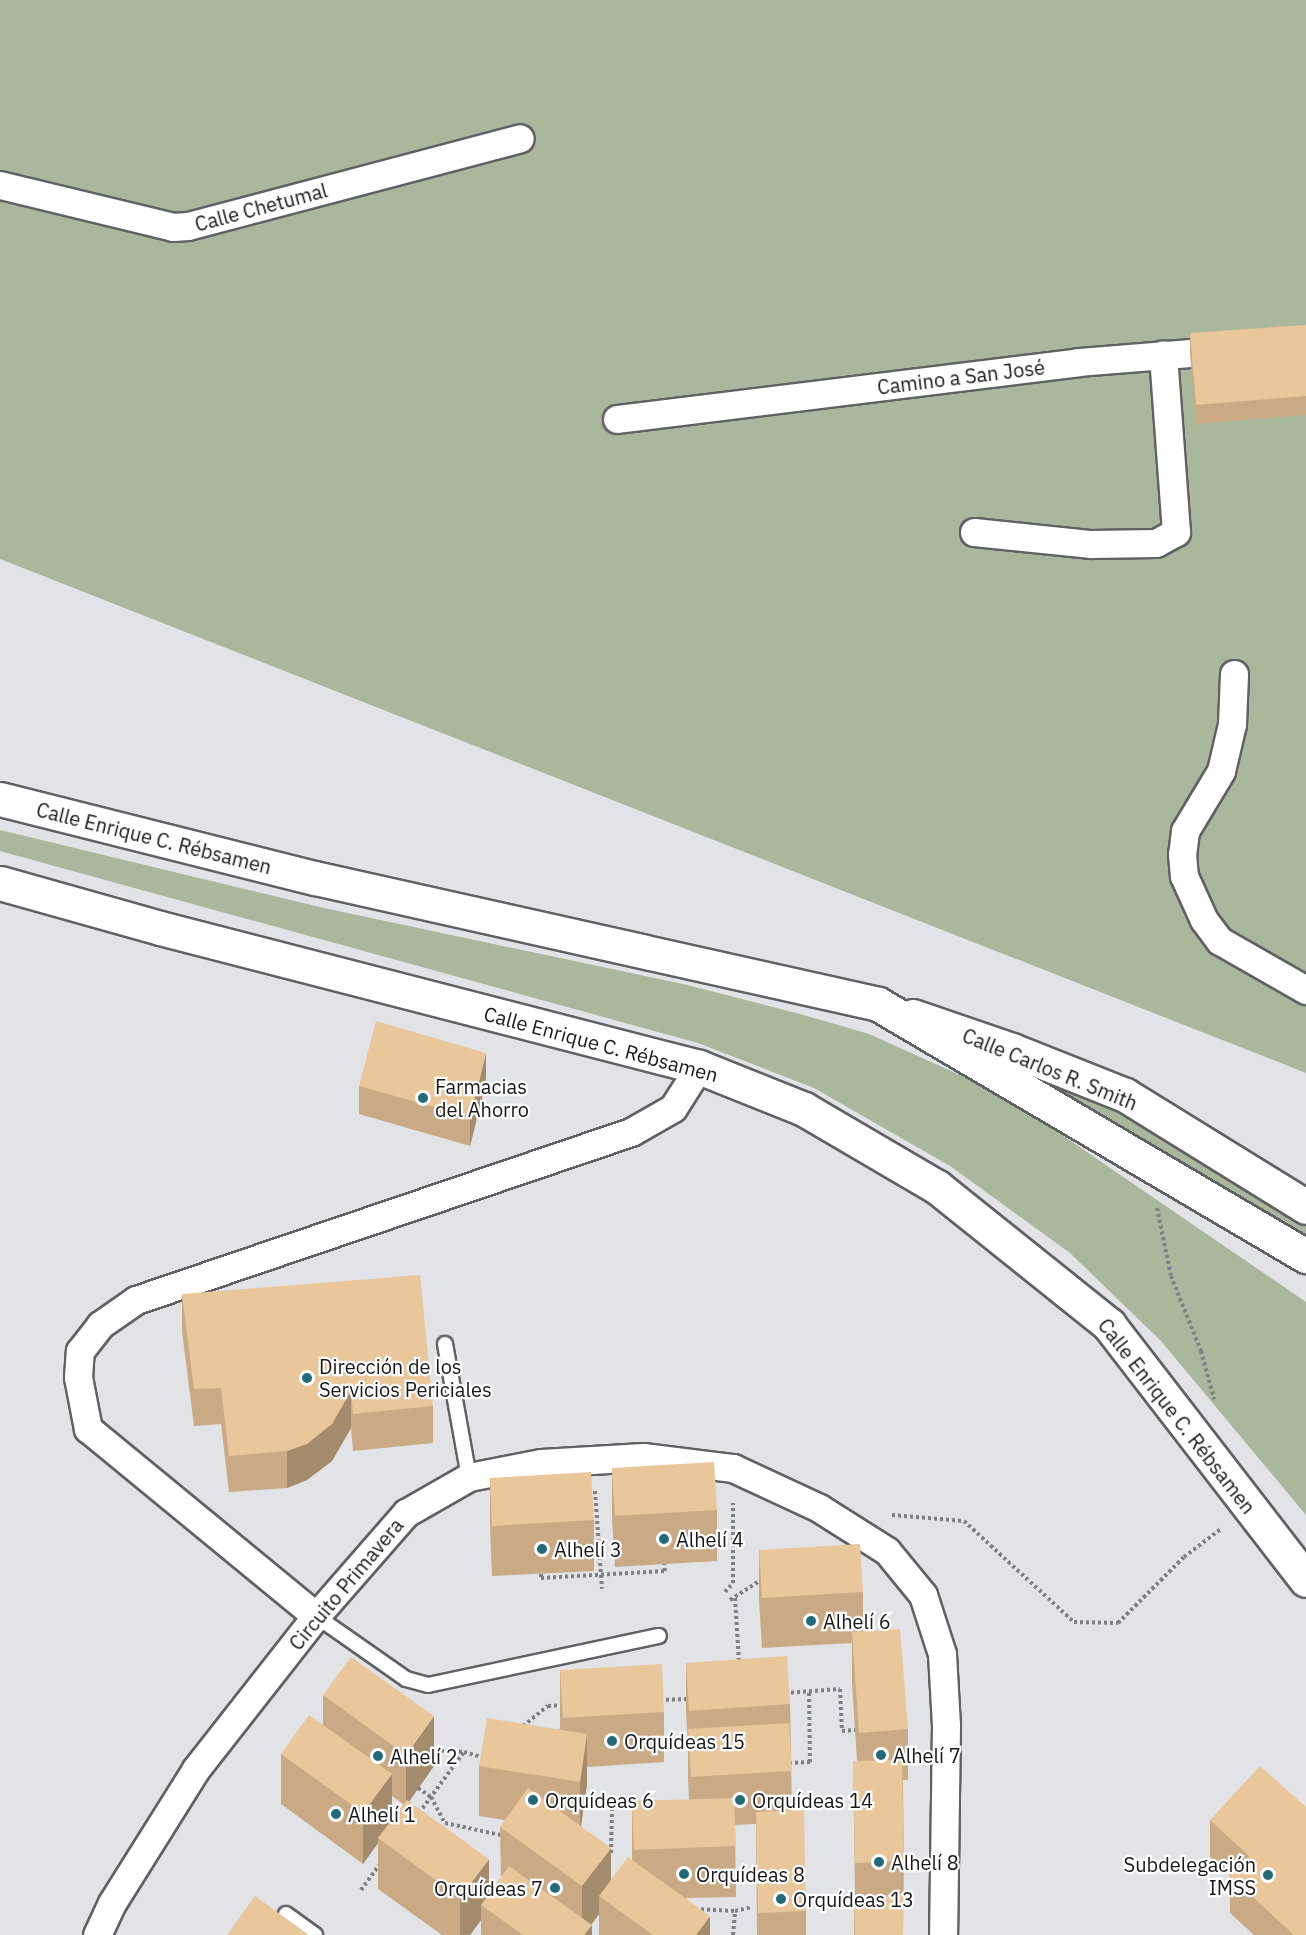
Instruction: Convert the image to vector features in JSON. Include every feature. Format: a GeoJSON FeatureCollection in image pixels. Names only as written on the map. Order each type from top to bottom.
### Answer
{"type":"FeatureCollection","features":[{"type":"Feature","properties":{"kind":"main road","name":"Calle Enrique C. Rébsamen"},"geometry":{"type":"LineString","coordinates":[[0,799],[315,878],[878,1004],[1306,1256]]}},
{"type":"Feature","properties":{"kind":"main road","name":"Calle Enrique C. Rébsamen"},"geometry":{"type":"LineString","coordinates":[[0,883],[171,931],[699,1067],[804,1109],[937,1187],[1110,1325],[1306,1580]]}},
{"type":"Feature","properties":{"kind":"main road","name":"Calle Carlos R. Smith"},"geometry":{"type":"LineString","coordinates":[[878,1004],[1012,1050],[1125,1095],[1306,1207]]}},
{"type":"Feature","properties":{"kind":"street","name":"Calle Chetumal"},"geometry":{"type":"LineString","coordinates":[[0,185],[173,227],[188,226],[520,138]]}},
{"type":"Feature","properties":{"kind":"street","name":"Camino a San José"},"geometry":{"type":"LineString","coordinates":[[617,419],[1162,354],[1257,347]]}},
{"type":"Feature","properties":{"kind":"street"},"geometry":{"type":"LineString","coordinates":[[974,532],[1091,544],[1156,543],[1176,532],[1162,354]]}},
{"type":"Feature","properties":{"kind":"street"},"geometry":{"type":"LineString","coordinates":[[1234,674],[1232,724],[1221,771],[1185,831],[1182,854],[1184,876],[1204,920],[1221,941],[1306,990]]}},
{"type":"Feature","properties":{"kind":"street"},"geometry":{"type":"LineString","coordinates":[[316,1616],[88,1429],[78,1377],[80,1351],[100,1325],[136,1300],[632,1132],[673,1108],[699,1067]]}},
{"type":"Feature","properties":{"kind":"street","name":"Circuito Primavera"},"geometry":{"type":"LineString","coordinates":[[97,1935],[112,1903],[196,1769],[316,1616],[406,1513],[469,1477],[541,1463],[644,1457],[733,1468],[819,1508],[887,1551],[923,1595],[942,1654],[946,1725],[943,1935]]}},
{"type":"Feature","properties":{"kind":"lane"},"geometry":{"type":"LineString","coordinates":[[445,1344],[469,1477]]}},
{"type":"Feature","properties":{"kind":"lane"},"geometry":{"type":"LineString","coordinates":[[316,1616],[406,1679],[428,1685],[658,1636]]}},
{"type":"Feature","properties":{"kind":"lane"},"geometry":{"type":"LineString","coordinates":[[286,1914],[315,1935]]}},
{"type":"Feature","properties":{"kind":"path"},"geometry":{"type":"LineString","coordinates":[[1155,1201],[1171,1276],[1201,1351],[1214,1399]]}},
{"type":"Feature","properties":{"kind":"path"},"geometry":{"type":"LineString","coordinates":[[725,1592],[733,1583],[733,1468]]}},
{"type":"Feature","properties":{"kind":"path"},"geometry":{"type":"LineString","coordinates":[[848,1526],[885,1515],[964,1521],[1074,1622],[1118,1623],[1184,1557],[1249,1508]]}},
{"type":"Feature","properties":{"kind":"path"},"geometry":{"type":"LineString","coordinates":[[599,1526],[602,1588]]}},
{"type":"Feature","properties":{"kind":"path"},"geometry":{"type":"LineString","coordinates":[[541,1574],[541,1578],[665,1571],[664,1563]]}},
{"type":"Feature","properties":{"kind":"path"},"geometry":{"type":"LineString","coordinates":[[730,1600],[763,1579]]}},
{"type":"Feature","properties":{"kind":"path"},"geometry":{"type":"LineString","coordinates":[[735,1597],[740,1674]]}},
{"type":"Feature","properties":{"kind":"path"},"geometry":{"type":"LineString","coordinates":[[775,1694],[840,1689],[842,1731],[855,1730]]}},
{"type":"Feature","properties":{"kind":"path"},"geometry":{"type":"LineString","coordinates":[[778,1763],[810,1762],[809,1691]]}},
{"type":"Feature","properties":{"kind":"path"},"geometry":{"type":"LineString","coordinates":[[650,1701],[696,1698]]}},
{"type":"Feature","properties":{"kind":"path"},"geometry":{"type":"LineString","coordinates":[[521,1728],[548,1706],[571,1705]]}},
{"type":"Feature","properties":{"kind":"path"},"geometry":{"type":"LineString","coordinates":[[435,1750],[464,1752],[485,1758],[494,1750]]}},
{"type":"Feature","properties":{"kind":"path"},"geometry":{"type":"LineString","coordinates":[[413,1820],[464,1752]]}},
{"type":"Feature","properties":{"kind":"path"},"geometry":{"type":"LineString","coordinates":[[418,1788],[431,1797],[445,1824],[510,1837]]}},
{"type":"Feature","properties":{"kind":"path"},"geometry":{"type":"LineString","coordinates":[[610,1864],[612,1808]]}},
{"type":"Feature","properties":{"kind":"path"},"geometry":{"type":"LineString","coordinates":[[361,1890],[388,1855]]}},
{"type":"Feature","properties":{"kind":"path"},"geometry":{"type":"LineString","coordinates":[[688,1908],[735,1911],[752,1908]]}},
{"type":"Feature","properties":{"kind":"path"},"geometry":{"type":"LineString","coordinates":[[733,1935],[735,1911]]}},
{"type":"Feature","properties":{"kind":"green space"},"geometry":{"type":"Polygon","coordinates":[[[0,0],[1306,0],[1306,1073],[0,559],[0,0]]]}},
{"type":"Feature","properties":{"kind":"green space"},"geometry":{"type":"Polygon","coordinates":[[[0,830],[324,908],[683,984],[800,1014],[869,1034],[1002,1094],[1306,1302],[1306,1515],[1161,1341],[1070,1253],[950,1166],[814,1088],[698,1043],[0,851],[0,830]]]}},
{"type":"Feature","properties":{"kind":"green space"},"geometry":{"type":"Polygon","coordinates":[[[982,1059],[1101,1103],[1306,1226],[1306,1242],[1194,1171],[1092,1112],[982,1059]]]}},
{"type":"Feature","properties":{"kind":"building"},"geometry":{"type":"Polygon","coordinates":[[[1306,325],[1306,396],[1196,405],[1190,333],[1306,325]]]}},
{"type":"Feature","properties":{"kind":"building"},"geometry":{"type":"Polygon","coordinates":[[[376,1021],[486,1053],[470,1117],[359,1086],[376,1021]]]}},
{"type":"Feature","properties":{"kind":"building","name":"Dirección de los Servicios Periciales"},"geometry":{"type":"Polygon","coordinates":[[[420,1275],[433,1406],[353,1414],[351,1391],[332,1424],[307,1444],[287,1451],[229,1456],[221,1388],[194,1389],[182,1294],[420,1275]]]}},
{"type":"Feature","properties":{"kind":"building"},"geometry":{"type":"Polygon","coordinates":[[[714,1462],[717,1510],[615,1516],[612,1468],[714,1462]]]}},
{"type":"Feature","properties":{"kind":"building"},"geometry":{"type":"Polygon","coordinates":[[[591,1472],[594,1520],[492,1526],[490,1478],[591,1472]]]}},
{"type":"Feature","properties":{"kind":"building"},"geometry":{"type":"Polygon","coordinates":[[[860,1544],[863,1592],[762,1598],[759,1550],[860,1544]]]}},
{"type":"Feature","properties":{"kind":"building"},"geometry":{"type":"Polygon","coordinates":[[[900,1629],[908,1729],[859,1733],[852,1632],[900,1629]]]}},
{"type":"Feature","properties":{"kind":"building"},"geometry":{"type":"Polygon","coordinates":[[[787,1656],[790,1704],[689,1711],[686,1663],[787,1656]]]}},
{"type":"Feature","properties":{"kind":"building"},"geometry":{"type":"Polygon","coordinates":[[[351,1657],[434,1716],[406,1755],[323,1695],[351,1657]]]}},
{"type":"Feature","properties":{"kind":"building"},"geometry":{"type":"Polygon","coordinates":[[[662,1664],[664,1712],[563,1718],[560,1670],[662,1664]]]}},
{"type":"Feature","properties":{"kind":"building"},"geometry":{"type":"Polygon","coordinates":[[[309,1715],[392,1774],[363,1813],[281,1754],[309,1715]]]}},
{"type":"Feature","properties":{"kind":"building"},"geometry":{"type":"Polygon","coordinates":[[[487,1718],[587,1734],[580,1782],[479,1766],[487,1718]]]}},
{"type":"Feature","properties":{"kind":"building"},"geometry":{"type":"Polygon","coordinates":[[[789,1723],[792,1771],[691,1777],[688,1729],[789,1723]]]}},
{"type":"Feature","properties":{"kind":"building"},"geometry":{"type":"Polygon","coordinates":[[[902,1760],[904,1861],[855,1863],[853,1761],[902,1760]]]}},
{"type":"Feature","properties":{"kind":"building","name":"Subdelegación IMSS"},"geometry":{"type":"Polygon","coordinates":[[[1260,1766],[1306,1807],[1306,1935],[1294,1935],[1230,1876],[1249,1856],[1210,1820],[1260,1766]]]}},
{"type":"Feature","properties":{"kind":"building"},"geometry":{"type":"Polygon","coordinates":[[[528,1788],[611,1848],[582,1886],[500,1827],[528,1788]]]}},
{"type":"Feature","properties":{"kind":"building"},"geometry":{"type":"Polygon","coordinates":[[[734,1798],[736,1846],[634,1850],[632,1801],[734,1798]]]}},
{"type":"Feature","properties":{"kind":"building"},"geometry":{"type":"Polygon","coordinates":[[[407,1800],[489,1859],[460,1898],[378,1838],[407,1800]]]}},
{"type":"Feature","properties":{"kind":"building"},"geometry":{"type":"Polygon","coordinates":[[[804,1810],[806,1911],[758,1913],[756,1812],[804,1810]]]}},
{"type":"Feature","properties":{"kind":"building"},"geometry":{"type":"Polygon","coordinates":[[[628,1857],[710,1916],[696,1935],[653,1935],[599,1896],[628,1857]]]}},
{"type":"Feature","properties":{"kind":"building"},"geometry":{"type":"Polygon","coordinates":[[[509,1866],[592,1925],[584,1935],[523,1935],[481,1905],[509,1866]]]}},
{"type":"Feature","properties":{"kind":"building"},"geometry":{"type":"Polygon","coordinates":[[[903,1895],[903,1935],[855,1935],[854,1896],[903,1895]]]}},
{"type":"Feature","properties":{"kind":"building"},"geometry":{"type":"Polygon","coordinates":[[[255,1896],[309,1935],[227,1935],[255,1896]]]}},
{"type":"Feature","properties":{"kind":"place","name":"Farmacias del Ahorro"},"geometry":{"type":"Point","coordinates":[423,1098]}},
{"type":"Feature","properties":{"kind":"place","name":"Dirección de los Servicios Periciales"},"geometry":{"type":"Point","coordinates":[307,1378]}},
{"type":"Feature","properties":{"kind":"place","name":"Alhelí 4"},"geometry":{"type":"Point","coordinates":[664,1539]}},
{"type":"Feature","properties":{"kind":"place","name":"Alhelí 3"},"geometry":{"type":"Point","coordinates":[542,1549]}},
{"type":"Feature","properties":{"kind":"place","name":"Alhelí 6"},"geometry":{"type":"Point","coordinates":[811,1621]}},
{"type":"Feature","properties":{"kind":"place","name":"Orquídeas 15"},"geometry":{"type":"Point","coordinates":[612,1741]}},
{"type":"Feature","properties":{"kind":"place","name":"Alhelí 7"},"geometry":{"type":"Point","coordinates":[881,1755]}},
{"type":"Feature","properties":{"kind":"place","name":"Alhelí 2"},"geometry":{"type":"Point","coordinates":[378,1756]}},
{"type":"Feature","properties":{"kind":"place","name":"Orquídeas 6"},"geometry":{"type":"Point","coordinates":[533,1800]}},
{"type":"Feature","properties":{"kind":"place","name":"Orquídeas 14"},"geometry":{"type":"Point","coordinates":[740,1800]}},
{"type":"Feature","properties":{"kind":"place","name":"Alhelí 1"},"geometry":{"type":"Point","coordinates":[336,1814]}},
{"type":"Feature","properties":{"kind":"place","name":"Alhelí 8"},"geometry":{"type":"Point","coordinates":[879,1862]}},
{"type":"Feature","properties":{"kind":"place","name":"Orquídeas 8"},"geometry":{"type":"Point","coordinates":[684,1874]}},
{"type":"Feature","properties":{"kind":"place","name":"Subdelegación IMSS"},"geometry":{"type":"Point","coordinates":[1268,1875]}},
{"type":"Feature","properties":{"kind":"place","name":"Orquídeas 7"},"geometry":{"type":"Point","coordinates":[555,1888]}},
{"type":"Feature","properties":{"kind":"place","name":"Orquídeas 13"},"geometry":{"type":"Point","coordinates":[781,1899]}}]}
